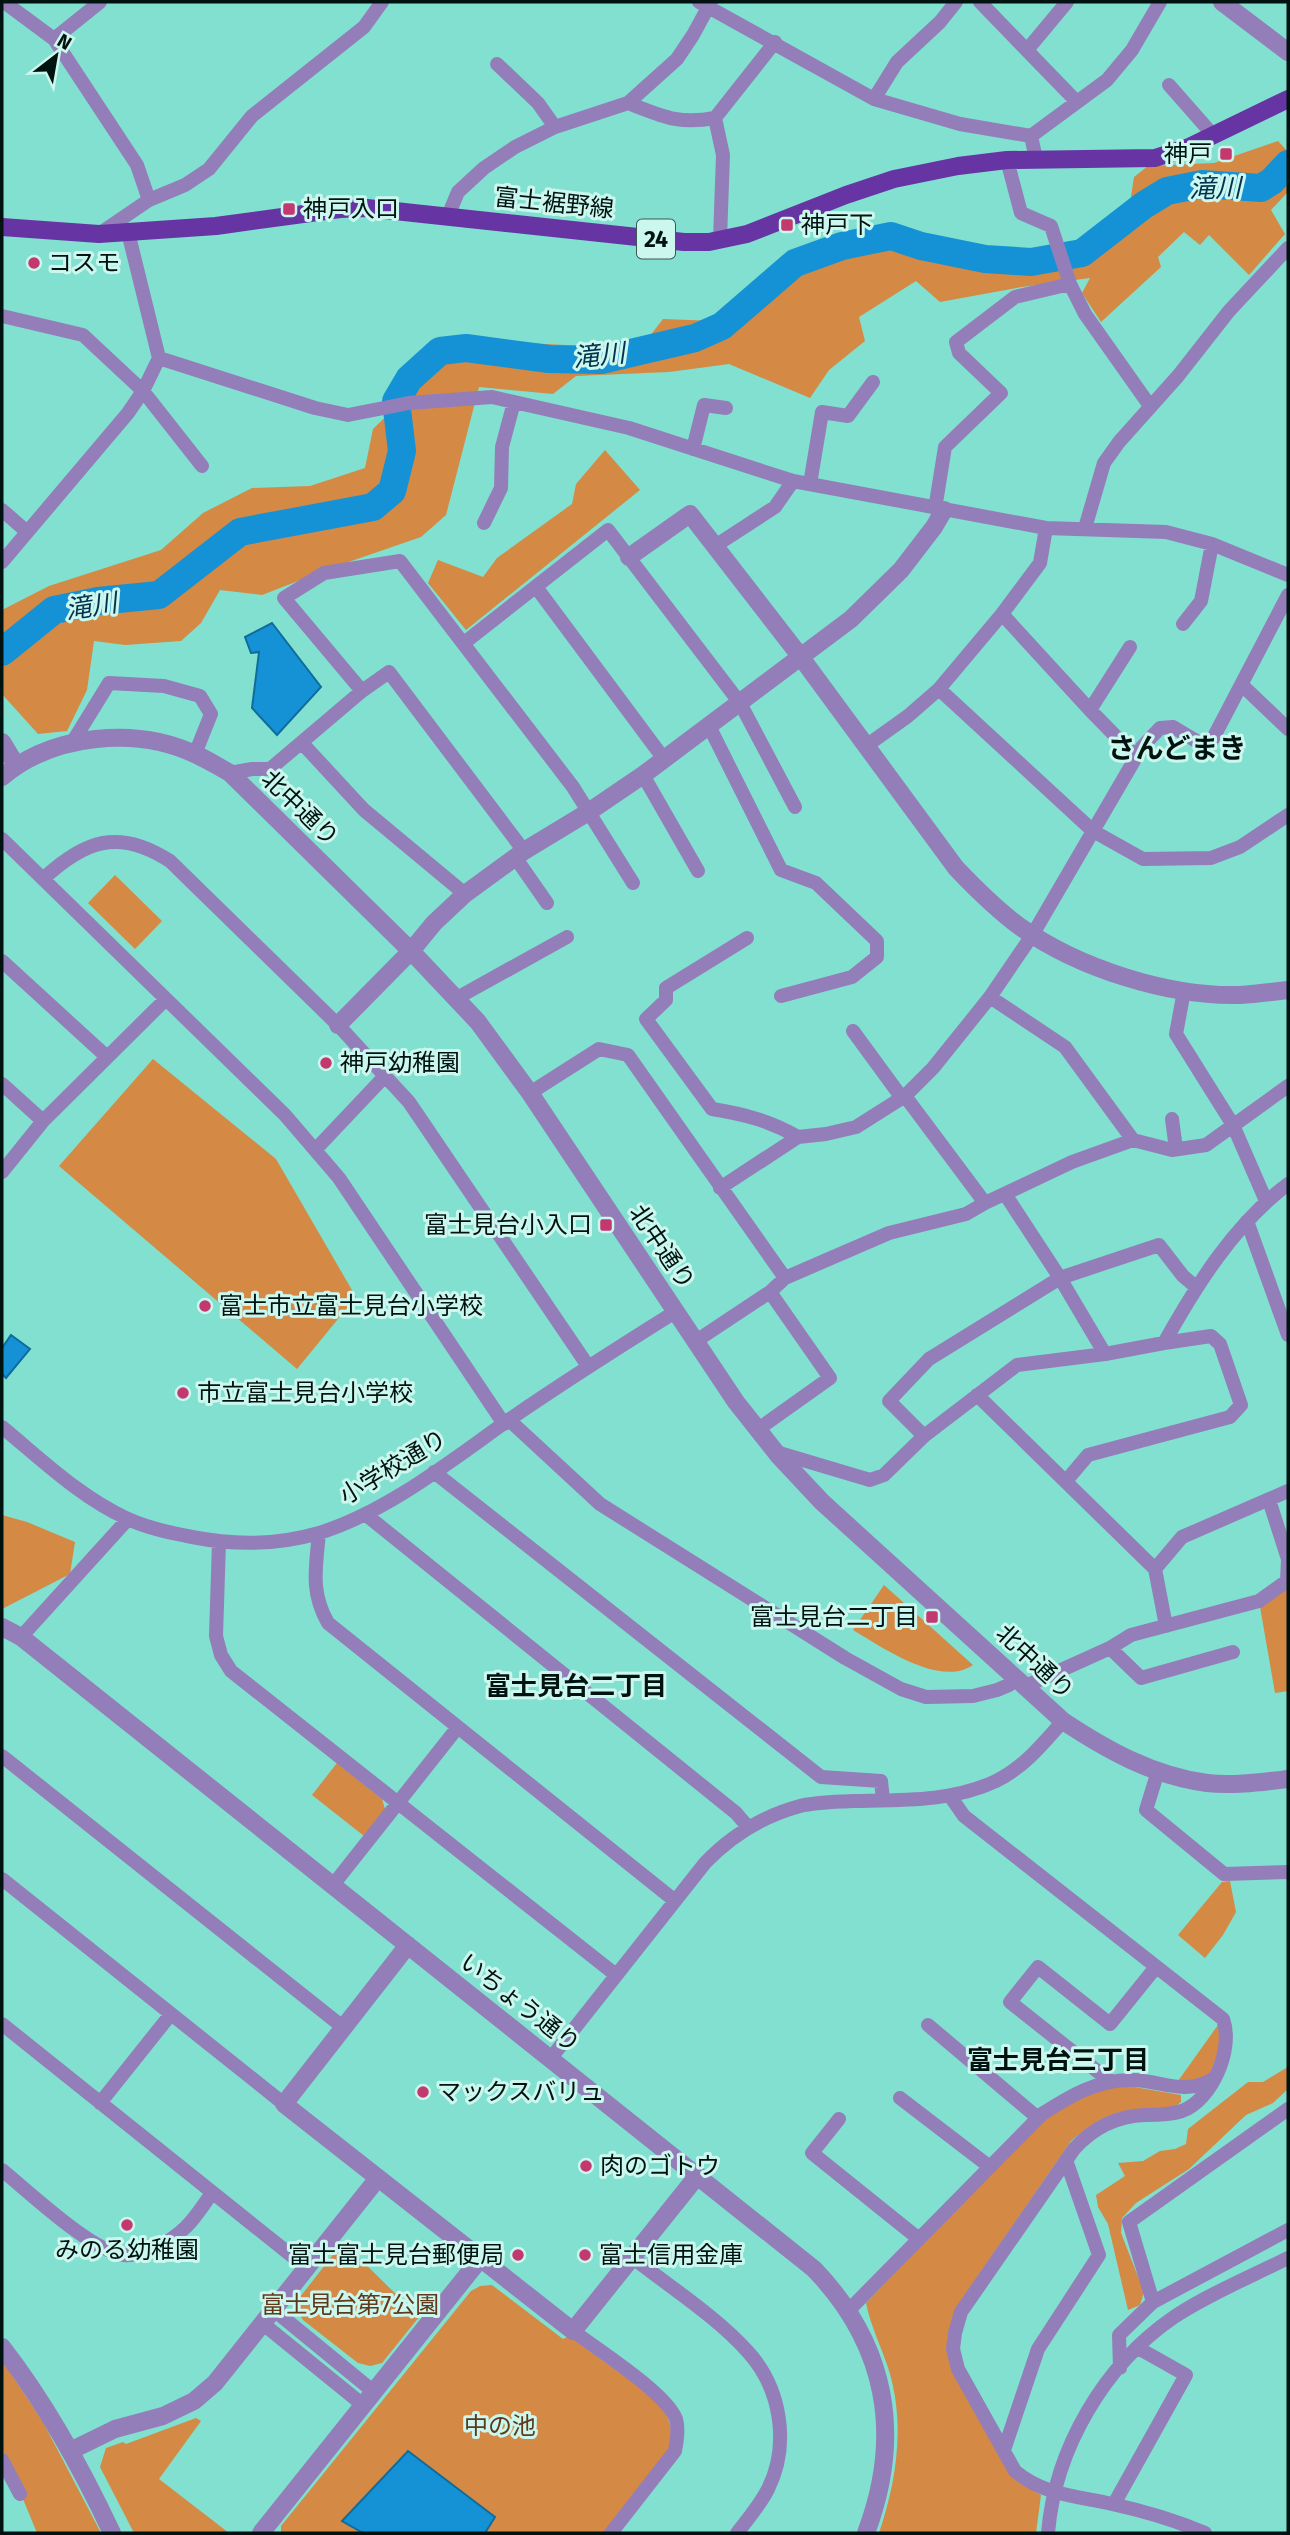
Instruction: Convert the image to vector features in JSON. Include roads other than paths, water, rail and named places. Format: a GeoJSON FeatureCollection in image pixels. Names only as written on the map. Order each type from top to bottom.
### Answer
{"type":"FeatureCollection","features":[{"type":"Feature","properties":{"kind":"main road","name":"富士裾野線"},"geometry":{"type":"LineString","coordinates":[[2,227],[99,234],[216,226],[340,208],[367,208],[684,242],[720,239],[747,234],[894,179],[958,166],[1007,160],[1155,158],[1213,135],[1288,99]]}},
{"type":"Feature","properties":{"kind":"street"},"geometry":{"type":"LineString","coordinates":[[4,2],[54,39],[137,165],[149,200]]}},
{"type":"Feature","properties":{"kind":"street"},"geometry":{"type":"LineString","coordinates":[[54,39],[100,2]]}},
{"type":"Feature","properties":{"kind":"street"},"geometry":{"type":"LineString","coordinates":[[99,234],[149,200],[185,185],[209,170],[252,116],[364,27],[382,2]]}},
{"type":"Feature","properties":{"kind":"street"},"geometry":{"type":"LineString","coordinates":[[874,99],[897,62],[940,22],[956,2]]}},
{"type":"Feature","properties":{"kind":"street"},"geometry":{"type":"LineString","coordinates":[[980,2],[1076,101]]}},
{"type":"Feature","properties":{"kind":"street"},"geometry":{"type":"LineString","coordinates":[[1027,50],[1067,2]]}},
{"type":"Feature","properties":{"kind":"street"},"geometry":{"type":"LineString","coordinates":[[448,216],[458,192],[484,168],[515,147],[555,127],[628,103],[677,59],[693,35],[705,3],[874,99],[960,124],[1031,136],[1107,80],[1132,50],[1160,2]]}},
{"type":"Feature","properties":{"kind":"street"},"geometry":{"type":"LineString","coordinates":[[1222,2],[1288,52]]}},
{"type":"Feature","properties":{"kind":"street"},"geometry":{"type":"LineString","coordinates":[[628,103],[671,120],[699,121],[715,118],[775,42]]}},
{"type":"Feature","properties":{"kind":"street"},"geometry":{"type":"LineString","coordinates":[[497,64],[538,103],[555,127]]}},
{"type":"Feature","properties":{"kind":"street"},"geometry":{"type":"LineString","coordinates":[[1169,85],[1213,135]]}},
{"type":"Feature","properties":{"kind":"street"},"geometry":{"type":"LineString","coordinates":[[715,118],[723,155],[720,239]]}},
{"type":"Feature","properties":{"kind":"street"},"geometry":{"type":"LineString","coordinates":[[1031,136],[1036,159]]}},
{"type":"Feature","properties":{"kind":"street"},"geometry":{"type":"LineString","coordinates":[[1007,160],[1021,213],[1051,226],[1070,284],[1085,314],[1150,406]]}},
{"type":"Feature","properties":{"kind":"street"},"geometry":{"type":"LineString","coordinates":[[2,562],[119,423],[143,391],[159,358],[128,232]]}},
{"type":"Feature","properties":{"kind":"street"},"geometry":{"type":"LineString","coordinates":[[1085,528],[1093,493],[1104,463],[1229,311],[1288,248]]}},
{"type":"Feature","properties":{"kind":"street"},"geometry":{"type":"LineString","coordinates":[[338,1025],[465,894],[520,854],[643,775],[740,704],[851,619],[901,570],[939,510],[945,447],[1001,393],[959,353],[956,342],[1015,297],[1070,284]]}},
{"type":"Feature","properties":{"kind":"street"},"geometry":{"type":"LineString","coordinates":[[2,316],[83,335],[143,391],[202,466]]}},
{"type":"Feature","properties":{"kind":"street"},"geometry":{"type":"LineString","coordinates":[[159,358],[315,408],[348,415],[409,403],[492,397],[629,428],[793,481],[939,510],[1046,527],[1166,533],[1212,544],[1288,575]]}},
{"type":"Feature","properties":{"kind":"street"},"geometry":{"type":"LineString","coordinates":[[810,484],[822,412],[848,416],[873,382]]}},
{"type":"Feature","properties":{"kind":"street"},"geometry":{"type":"LineString","coordinates":[[484,523],[501,488],[502,447],[514,402]]}},
{"type":"Feature","properties":{"kind":"street"},"geometry":{"type":"LineString","coordinates":[[694,449],[704,405],[726,408]]}},
{"type":"Feature","properties":{"kind":"street"},"geometry":{"type":"LineString","coordinates":[[715,546],[775,507],[793,481]]}},
{"type":"Feature","properties":{"kind":"street"},"geometry":{"type":"LineString","coordinates":[[2,510],[26,531]]}},
{"type":"Feature","properties":{"kind":"street"},"geometry":{"type":"LineString","coordinates":[[629,557],[690,514],[800,656],[956,868],[981,894],[1019,926],[1089,964],[1131,980],[1184,991],[1239,995],[1288,990]]}},
{"type":"Feature","properties":{"kind":"street"},"geometry":{"type":"LineString","coordinates":[[866,746],[908,716],[939,689],[1002,614],[1040,563],[1046,527]]}},
{"type":"Feature","properties":{"kind":"street"},"geometry":{"type":"LineString","coordinates":[[464,643],[608,530],[740,704],[795,807]]}},
{"type":"Feature","properties":{"kind":"street"},"geometry":{"type":"LineString","coordinates":[[1183,624],[1201,601],[1212,544]]}},
{"type":"Feature","properties":{"kind":"street"},"geometry":{"type":"LineString","coordinates":[[362,691],[284,598],[324,573],[400,561],[590,811],[633,883]]}},
{"type":"Feature","properties":{"kind":"street"},"geometry":{"type":"LineString","coordinates":[[536,587],[664,759]]}},
{"type":"Feature","properties":{"kind":"street"},"geometry":{"type":"LineString","coordinates":[[720,1188],[799,1137],[826,1134],[856,1126],[904,1097],[933,1068],[990,997],[1033,934],[1136,757],[1160,728],[1173,727],[1208,748],[1243,685],[1283,623],[1288,595]]}},
{"type":"Feature","properties":{"kind":"street"},"geometry":{"type":"LineString","coordinates":[[1002,614],[1136,757]]}},
{"type":"Feature","properties":{"kind":"street"},"geometry":{"type":"LineString","coordinates":[[1090,710],[1130,647]]}},
{"type":"Feature","properties":{"kind":"street"},"geometry":{"type":"LineString","coordinates":[[230,773],[270,769],[362,691],[389,672],[520,854],[547,903]]}},
{"type":"Feature","properties":{"kind":"street"},"geometry":{"type":"LineString","coordinates":[[72,743],[109,683],[164,686],[200,696],[211,714],[195,754]]}},
{"type":"Feature","properties":{"kind":"street"},"geometry":{"type":"LineString","coordinates":[[1243,685],[1288,729]]}},
{"type":"Feature","properties":{"kind":"street"},"geometry":{"type":"LineString","coordinates":[[939,689],[1093,831],[1143,859],[1212,858],[1240,847],[1288,816]]}},
{"type":"Feature","properties":{"kind":"street"},"geometry":{"type":"LineString","coordinates":[[709,726],[782,870],[816,883],[877,941],[877,957],[852,977],[781,996]]}},
{"type":"Feature","properties":{"kind":"street","name":"北中通り"},"geometry":{"type":"LineString","coordinates":[[9,771],[44,751],[72,743],[136,739],[195,754],[230,773],[457,998],[502,1053],[757,1430],[822,1502],[1063,1721],[1101,1746],[1158,1771],[1207,1783],[1288,1779]]}},
{"type":"Feature","properties":{"kind":"street"},"geometry":{"type":"LineString","coordinates":[[2,742],[9,771]]}},
{"type":"Feature","properties":{"kind":"street"},"geometry":{"type":"LineString","coordinates":[[302,743],[364,810],[465,894]]}},
{"type":"Feature","properties":{"kind":"street"},"geometry":{"type":"LineString","coordinates":[[643,775],[698,871]]}},
{"type":"Feature","properties":{"kind":"street"},"geometry":{"type":"LineString","coordinates":[[2,839],[285,1115],[316,1149],[339,1178],[506,1422],[600,1504],[834,1651],[901,1689],[926,1697],[974,1696],[1022,1682],[1111,1648],[1131,1635],[1259,1601],[1287,1581],[1288,1559],[1269,1500]]}},
{"type":"Feature","properties":{"kind":"street"},"geometry":{"type":"LineString","coordinates":[[43,879],[80,849],[99,844],[122,842],[142,845],[170,861],[338,1025],[409,1102],[588,1366]]}},
{"type":"Feature","properties":{"kind":"street"},"geometry":{"type":"LineString","coordinates":[[457,998],[567,937]]}},
{"type":"Feature","properties":{"kind":"street"},"geometry":{"type":"LineString","coordinates":[[747,938],[666,988],[666,1000],[646,1018],[712,1109],[749,1115],[777,1125],[799,1137]]}},
{"type":"Feature","properties":{"kind":"street"},"geometry":{"type":"LineString","coordinates":[[2,961],[107,1057]]}},
{"type":"Feature","properties":{"kind":"street"},"geometry":{"type":"LineString","coordinates":[[1184,991],[1176,1034],[1233,1125],[1266,1201]]}},
{"type":"Feature","properties":{"kind":"street"},"geometry":{"type":"LineString","coordinates":[[990,997],[1065,1047],[1133,1140]]}},
{"type":"Feature","properties":{"kind":"street"},"geometry":{"type":"LineString","coordinates":[[2,1172],[43,1121],[166,999]]}},
{"type":"Feature","properties":{"kind":"street"},"geometry":{"type":"LineString","coordinates":[[853,1031],[985,1202]]}},
{"type":"Feature","properties":{"kind":"street"},"geometry":{"type":"LineString","coordinates":[[530,1093],[599,1049],[628,1055],[785,1279]]}},
{"type":"Feature","properties":{"kind":"street"},"geometry":{"type":"LineString","coordinates":[[316,1149],[385,1076]]}},
{"type":"Feature","properties":{"kind":"street"},"geometry":{"type":"LineString","coordinates":[[2,1084],[43,1121]]}},
{"type":"Feature","properties":{"kind":"street"},"geometry":{"type":"LineString","coordinates":[[695,1341],[770,1292],[785,1279],[888,1233],[967,1214],[985,1202],[1072,1162],[1133,1140],[1176,1149],[1206,1146],[1288,1086]]}},
{"type":"Feature","properties":{"kind":"street"},"geometry":{"type":"LineString","coordinates":[[1172,1119],[1176,1149]]}},
{"type":"Feature","properties":{"kind":"street"},"geometry":{"type":"LineString","coordinates":[[1164,1343],[1196,1287],[1247,1221],[1266,1201],[1288,1184]]}},
{"type":"Feature","properties":{"kind":"street"},"geometry":{"type":"LineString","coordinates":[[1005,1194],[1060,1278],[1105,1354]]}},
{"type":"Feature","properties":{"kind":"street"},"geometry":{"type":"LineString","coordinates":[[1247,1221],[1288,1335]]}},
{"type":"Feature","properties":{"kind":"street"},"geometry":{"type":"LineString","coordinates":[[924,1436],[889,1401],[929,1359],[1060,1278],[1159,1245],[1183,1276],[1196,1287]]}},
{"type":"Feature","properties":{"kind":"street"},"geometry":{"type":"LineString","coordinates":[[757,1430],[830,1378],[770,1292]]}},
{"type":"Feature","properties":{"kind":"street","name":"小学校通り"},"geometry":{"type":"LineString","coordinates":[[2,1427],[102,1506],[128,1519],[175,1534],[219,1542],[287,1540],[319,1533],[365,1514],[434,1472],[588,1366],[676,1312]]}},
{"type":"Feature","properties":{"kind":"street"},"geometry":{"type":"LineString","coordinates":[[776,1452],[870,1480],[884,1475],[924,1436],[1017,1365],[1105,1354],[1211,1336],[1220,1344],[1241,1405],[1230,1417],[1088,1455],[1066,1481]]}},
{"type":"Feature","properties":{"kind":"street"},"geometry":{"type":"LineString","coordinates":[[977,1395],[1155,1569],[1166,1626]]}},
{"type":"Feature","properties":{"kind":"street"},"geometry":{"type":"LineString","coordinates":[[434,1472],[821,1777],[881,1781],[883,1800]]}},
{"type":"Feature","properties":{"kind":"street"},"geometry":{"type":"LineString","coordinates":[[1155,1569],[1182,1537],[1288,1491]]}},
{"type":"Feature","properties":{"kind":"street"},"geometry":{"type":"LineString","coordinates":[[365,1514],[736,1814],[748,1827]]}},
{"type":"Feature","properties":{"kind":"street"},"geometry":{"type":"LineString","coordinates":[[21,1637],[128,1519]]}},
{"type":"Feature","properties":{"kind":"street"},"geometry":{"type":"LineString","coordinates":[[319,1533],[315,1589],[320,1609],[328,1623],[674,1900]]}},
{"type":"Feature","properties":{"kind":"street"},"geometry":{"type":"LineString","coordinates":[[219,1542],[216,1636],[221,1655],[231,1671],[616,1975]]}},
{"type":"Feature","properties":{"kind":"street","name":"いちょう通り"},"geometry":{"type":"LineString","coordinates":[[2,1627],[21,1637],[802,2258],[828,2283],[849,2310],[866,2344],[879,2382],[885,2418],[885,2462],[876,2506],[866,2533]]}},
{"type":"Feature","properties":{"kind":"street"},"geometry":{"type":"LineString","coordinates":[[1111,1648],[1141,1678],[1233,1652]]}},
{"type":"Feature","properties":{"kind":"street"},"geometry":{"type":"LineString","coordinates":[[551,2058],[674,1900],[720,1848],[748,1827],[801,1806],[825,1802],[950,1796],[978,1788],[1015,1770],[1063,1721]]}},
{"type":"Feature","properties":{"kind":"street"},"geometry":{"type":"LineString","coordinates":[[332,1885],[458,1727]]}},
{"type":"Feature","properties":{"kind":"street"},"geometry":{"type":"LineString","coordinates":[[2,1756],[344,2028]]}},
{"type":"Feature","properties":{"kind":"street"},"geometry":{"type":"LineString","coordinates":[[1158,1771],[1146,1810],[1224,1874],[1288,1872]]}},
{"type":"Feature","properties":{"kind":"street"},"geometry":{"type":"LineString","coordinates":[[950,1796],[964,1815],[1223,2020],[1227,2031],[1226,2052],[1219,2071],[1202,2096],[1185,2110],[1166,2115],[1125,2117],[1109,2122],[1083,2138],[961,2312],[954,2349],[958,2369],[1015,2471],[1025,2479],[1054,2493],[1114,2504],[1178,2521],[1205,2533]]}},
{"type":"Feature","properties":{"kind":"street"},"geometry":{"type":"LineString","coordinates":[[2,1879],[480,2259],[660,2397],[676,2420],[678,2438],[674,2451],[611,2533]]}},
{"type":"Feature","properties":{"kind":"street"},"geometry":{"type":"LineString","coordinates":[[284,2104],[408,1945]]}},
{"type":"Feature","properties":{"kind":"street"},"geometry":{"type":"LineString","coordinates":[[1111,2082],[1010,2002],[1038,1967],[1110,2024],[1156,1967]]}},
{"type":"Feature","properties":{"kind":"street"},"geometry":{"type":"LineString","coordinates":[[100,2103],[171,2014]]}},
{"type":"Feature","properties":{"kind":"street"},"geometry":{"type":"LineString","coordinates":[[2,2025],[307,2268]]}},
{"type":"Feature","properties":{"kind":"street"},"geometry":{"type":"LineString","coordinates":[[928,2025],[1038,2118]]}},
{"type":"Feature","properties":{"kind":"street"},"geometry":{"type":"LineString","coordinates":[[849,2310],[1038,2118],[1075,2093],[1111,2082],[1132,2080],[1187,2088],[1201,2086],[1213,2080]]}},
{"type":"Feature","properties":{"kind":"street"},"geometry":{"type":"LineString","coordinates":[[900,2098],[990,2167]]}},
{"type":"Feature","properties":{"kind":"street"},"geometry":{"type":"LineString","coordinates":[[1153,2302],[1129,2222],[1288,2109]]}},
{"type":"Feature","properties":{"kind":"street"},"geometry":{"type":"LineString","coordinates":[[839,2119],[812,2154],[919,2239]]}},
{"type":"Feature","properties":{"kind":"street"},"geometry":{"type":"LineString","coordinates":[[1004,2450],[1038,2349],[1100,2255],[1066,2160]]}},
{"type":"Feature","properties":{"kind":"street"},"geometry":{"type":"LineString","coordinates":[[2,2170],[86,2238],[110,2252],[124,2255],[138,2254],[171,2239],[186,2226],[212,2193]]}},
{"type":"Feature","properties":{"kind":"street"},"geometry":{"type":"LineString","coordinates":[[573,2331],[698,2175]]}},
{"type":"Feature","properties":{"kind":"street"},"geometry":{"type":"LineString","coordinates":[[72,2450],[115,2429],[163,2416],[194,2401],[215,2383],[378,2178]]}},
{"type":"Feature","properties":{"kind":"street"},"geometry":{"type":"LineString","coordinates":[[1119,2368],[1119,2335],[1153,2302],[1288,2230]]}},
{"type":"Feature","properties":{"kind":"street"},"geometry":{"type":"LineString","coordinates":[[632,2257],[729,2333],[751,2355],[766,2378],[775,2400],[780,2431],[777,2462],[769,2487],[737,2533]]}},
{"type":"Feature","properties":{"kind":"street"},"geometry":{"type":"LineString","coordinates":[[1048,2533],[1054,2493],[1080,2424],[1099,2393],[1119,2368],[1173,2318],[1288,2258]]}},
{"type":"Feature","properties":{"kind":"street"},"geometry":{"type":"LineString","coordinates":[[261,2533],[480,2259]]}},
{"type":"Feature","properties":{"kind":"street"},"geometry":{"type":"LineString","coordinates":[[268,2316],[368,2399]]}},
{"type":"Feature","properties":{"kind":"street"},"geometry":{"type":"LineString","coordinates":[[2,2347],[39,2397],[72,2450],[111,2533]]}},
{"type":"Feature","properties":{"kind":"street"},"geometry":{"type":"LineString","coordinates":[[1114,2504],[1186,2375],[1138,2348]]}},
{"type":"Feature","properties":{"kind":"street"},"geometry":{"type":"LineString","coordinates":[[3,2464],[20,2494]]}},
{"type":"Feature","properties":{"kind":"water"},"geometry":{"type":"Polygon","coordinates":[[[272,623],[321,687],[277,735],[252,708],[259,652],[251,653],[245,637],[272,623]]]}},
{"type":"Feature","properties":{"kind":"water"},"geometry":{"type":"Polygon","coordinates":[[[11,1335],[30,1349],[6,1378],[2,1374],[2,1348],[11,1335]]]}},
{"type":"Feature","properties":{"kind":"water"},"geometry":{"type":"Polygon","coordinates":[[[408,2451],[495,2517],[485,2533],[363,2533],[342,2521],[408,2451]]]}},
{"type":"Feature","properties":{"kind":"waterway","name":"滝川"},"geometry":{"type":"LineString","coordinates":[[2,652],[54,610],[98,601],[159,595],[240,532],[373,507],[392,491],[402,451],[396,401],[409,379],[440,351],[466,348],[549,359],[601,360],[695,338],[722,326],[795,263],[842,246],[891,236],[921,246],[985,259],[1031,262],[1082,253],[1144,205],[1167,191],[1202,184],[1261,188],[1288,164]]}},
{"type":"Feature","properties":{"kind":"place","name":"神戸"},"geometry":{"type":"Point","coordinates":[1226,154]}},
{"type":"Feature","properties":{"kind":"place","name":"神戸入口"},"geometry":{"type":"Point","coordinates":[289,209]}},
{"type":"Feature","properties":{"kind":"place","name":"神戸下"},"geometry":{"type":"Point","coordinates":[787,225]}},
{"type":"Feature","properties":{"kind":"place","name":"コスモ"},"geometry":{"type":"Point","coordinates":[34,263]}},
{"type":"Feature","properties":{"kind":"place","name":"神戸幼稚園"},"geometry":{"type":"Point","coordinates":[326,1063]}},
{"type":"Feature","properties":{"kind":"place","name":"富士見台小入口"},"geometry":{"type":"Point","coordinates":[606,1225]}},
{"type":"Feature","properties":{"kind":"place","name":"富士市立富士見台小学校"},"geometry":{"type":"Point","coordinates":[205,1306]}},
{"type":"Feature","properties":{"kind":"place","name":"市立富士見台小学校"},"geometry":{"type":"Point","coordinates":[183,1393]}},
{"type":"Feature","properties":{"kind":"place","name":"富士見台二丁目"},"geometry":{"type":"Point","coordinates":[932,1617]}},
{"type":"Feature","properties":{"kind":"place","name":"マックスバリュ"},"geometry":{"type":"Point","coordinates":[423,2092]}},
{"type":"Feature","properties":{"kind":"place","name":"肉のゴトウ"},"geometry":{"type":"Point","coordinates":[586,2166]}},
{"type":"Feature","properties":{"kind":"place","name":"みのる幼稚園"},"geometry":{"type":"Point","coordinates":[127,2225]}},
{"type":"Feature","properties":{"kind":"place","name":"富士富士見台郵便局"},"geometry":{"type":"Point","coordinates":[518,2255]}},
{"type":"Feature","properties":{"kind":"place","name":"富士信用金庫"},"geometry":{"type":"Point","coordinates":[585,2255]}},
{"type":"Feature","properties":{"kind":"district","name":"さんどまき"},"geometry":{"type":"Point","coordinates":[1177,748]}},
{"type":"Feature","properties":{"kind":"district","name":"富士見台二丁目"},"geometry":{"type":"Point","coordinates":[576,1686]}},
{"type":"Feature","properties":{"kind":"district","name":"富士見台三丁目"},"geometry":{"type":"Point","coordinates":[1058,2060]}},
{"type":"Feature","properties":{"kind":"park label","name":"富士見台第7公園"},"geometry":{"type":"Point","coordinates":[350,2305]}},
{"type":"Feature","properties":{"kind":"park label","name":"中の池"},"geometry":{"type":"Point","coordinates":[500,2426]}}]}
